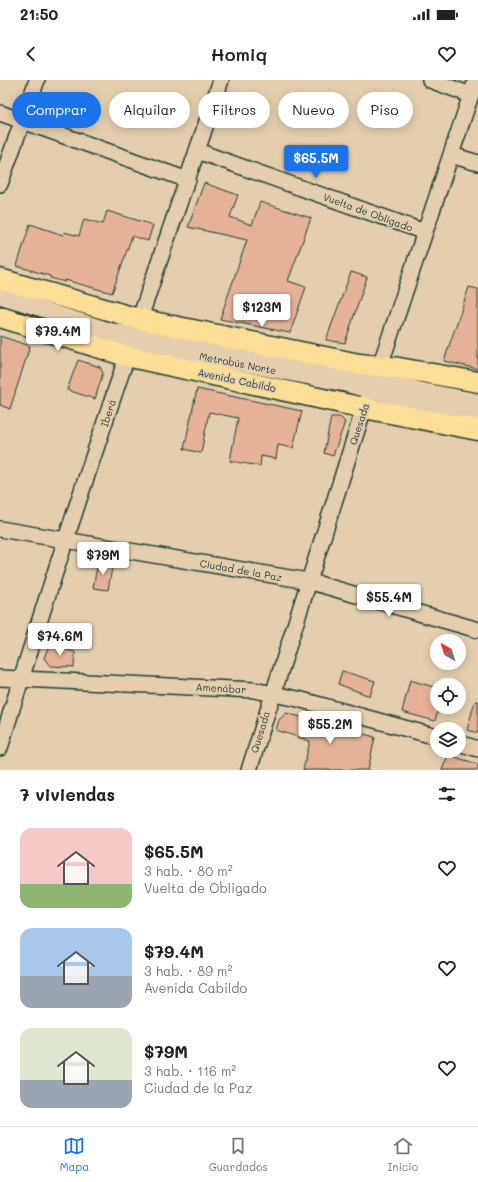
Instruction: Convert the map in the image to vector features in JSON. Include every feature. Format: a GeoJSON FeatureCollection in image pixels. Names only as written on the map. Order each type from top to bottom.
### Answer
{"type":"FeatureCollection","features":[{"type":"Feature","properties":{"kind":"main road","name":"Avenida Cabildo"},"geometry":{"type":"LineString","coordinates":[[0,279],[133,338],[359,364],[372,386]]}},
{"type":"Feature","properties":{"kind":"main road","name":"Avenida Cabildo"},"geometry":{"type":"LineString","coordinates":[[0,317],[133,338],[372,386],[478,430]]}},
{"type":"Feature","properties":{"kind":"main road","name":"Avenida Cabildo"},"geometry":{"type":"LineString","coordinates":[[372,386],[399,368],[478,382]]}},
{"type":"Feature","properties":{"kind":"street"},"geometry":{"type":"LineString","coordinates":[[33,92],[37,80]]}},
{"type":"Feature","properties":{"kind":"street","name":"Iberá"},"geometry":{"type":"LineString","coordinates":[[0,748],[21,678],[133,338],[222,80]]}},
{"type":"Feature","properties":{"kind":"street"},"geometry":{"type":"LineString","coordinates":[[430,80],[471,95]]}},
{"type":"Feature","properties":{"kind":"street","name":"Quesada"},"geometry":{"type":"LineString","coordinates":[[249,770],[272,693],[372,386],[476,80]]}},
{"type":"Feature","properties":{"kind":"street"},"geometry":{"type":"LineString","coordinates":[[0,113],[12,117]]}},
{"type":"Feature","properties":{"kind":"street"},"geometry":{"type":"LineString","coordinates":[[0,184],[20,128]]}},
{"type":"Feature","properties":{"kind":"street"},"geometry":{"type":"LineString","coordinates":[[43,128],[188,180]]}},
{"type":"Feature","properties":{"kind":"street","name":"Vuelta de Obligado"},"geometry":{"type":"LineString","coordinates":[[197,151],[425,232]]}},
{"type":"Feature","properties":{"kind":"street"},"geometry":{"type":"LineString","coordinates":[[451,155],[478,163]]}},
{"type":"Feature","properties":{"kind":"street"},"geometry":{"type":"LineString","coordinates":[[0,296],[133,338]]}},
{"type":"Feature","properties":{"kind":"street"},"geometry":{"type":"LineString","coordinates":[[0,307],[107,341],[133,338]]}},
{"type":"Feature","properties":{"kind":"street"},"geometry":{"type":"LineString","coordinates":[[372,386],[420,390],[478,401]]}},
{"type":"Feature","properties":{"kind":"street"},"geometry":{"type":"LineString","coordinates":[[372,386],[390,396],[478,414]]}},
{"type":"Feature","properties":{"kind":"street","name":"Ciudad de la Paz"},"geometry":{"type":"LineString","coordinates":[[0,529],[308,581],[478,630]]}},
{"type":"Feature","properties":{"kind":"street","name":"Amenábar"},"geometry":{"type":"LineString","coordinates":[[0,678],[254,690],[272,693],[430,735]]}},
{"type":"Feature","properties":{"kind":"street"},"geometry":{"type":"LineString","coordinates":[[466,745],[478,749]]}},
{"type":"Feature","properties":{"kind":"building"},"geometry":{"type":"Polygon","coordinates":[[[204,183],[238,195],[230,217],[252,225],[260,202],[311,218],[288,281],[306,287],[290,333],[220,319],[247,240],[188,227],[204,183]]]}},
{"type":"Feature","properties":{"kind":"building"},"geometry":{"type":"Polygon","coordinates":[[[107,211],[153,225],[148,241],[132,236],[112,293],[65,280],[65,282],[50,278],[50,276],[17,266],[30,224],[63,235],[64,232],[79,236],[84,219],[103,224],[107,211]]]}},
{"type":"Feature","properties":{"kind":"building"},"geometry":{"type":"Polygon","coordinates":[[[351,272],[367,277],[345,343],[326,340],[351,272]]]}},
{"type":"Feature","properties":{"kind":"building"},"geometry":{"type":"Polygon","coordinates":[[[469,287],[478,289],[478,369],[444,361],[469,287]]]}},
{"type":"Feature","properties":{"kind":"building"},"geometry":{"type":"Polygon","coordinates":[[[0,336],[30,346],[10,409],[0,405],[0,336]]]}},
{"type":"Feature","properties":{"kind":"building"},"geometry":{"type":"Polygon","coordinates":[[[78,360],[100,367],[103,373],[95,399],[67,390],[78,360]]]}},
{"type":"Feature","properties":{"kind":"building"},"geometry":{"type":"Polygon","coordinates":[[[197,389],[302,411],[293,448],[278,445],[276,459],[261,456],[260,466],[230,461],[238,418],[209,412],[201,453],[184,449],[197,389]]]}},
{"type":"Feature","properties":{"kind":"building"},"geometry":{"type":"Polygon","coordinates":[[[331,417],[340,417],[345,422],[333,456],[324,453],[331,417]]]}},
{"type":"Feature","properties":{"kind":"building"},"geometry":{"type":"Polygon","coordinates":[[[98,561],[113,563],[108,590],[93,588],[98,561]]]}},
{"type":"Feature","properties":{"kind":"building"},"geometry":{"type":"Polygon","coordinates":[[[49,645],[75,652],[74,667],[50,666],[44,658],[49,645]]]}},
{"type":"Feature","properties":{"kind":"building"},"geometry":{"type":"Polygon","coordinates":[[[342,671],[375,681],[370,696],[338,684],[342,671]]]}},
{"type":"Feature","properties":{"kind":"building"},"geometry":{"type":"Polygon","coordinates":[[[410,680],[430,686],[430,714],[437,714],[435,721],[402,712],[410,680]]]}},
{"type":"Feature","properties":{"kind":"building"},"geometry":{"type":"Polygon","coordinates":[[[475,701],[478,701],[478,733],[467,730],[475,701]]]}},
{"type":"Feature","properties":{"kind":"building"},"geometry":{"type":"Polygon","coordinates":[[[286,713],[375,737],[368,770],[303,770],[310,741],[276,730],[279,720],[286,713]]]}},
{"type":"Feature","properties":{"kind":"building"},"geometry":{"type":"Polygon","coordinates":[[[447,758],[458,758],[478,764],[478,770],[442,770],[447,758]]]}}]}
